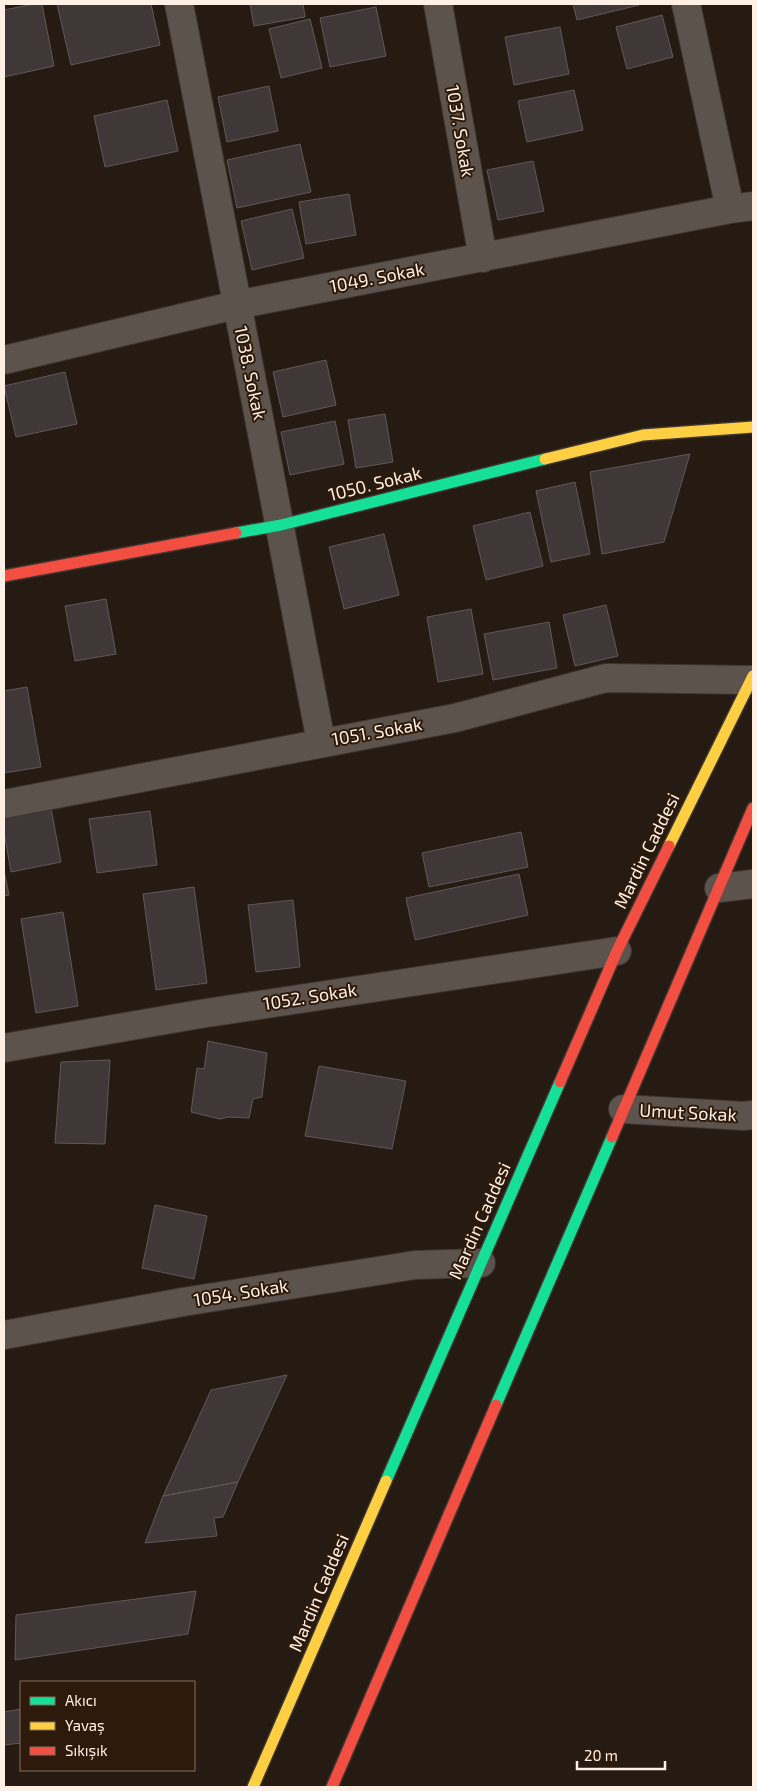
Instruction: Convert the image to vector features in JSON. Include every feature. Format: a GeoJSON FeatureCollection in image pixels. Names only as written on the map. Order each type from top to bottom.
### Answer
{"type":"FeatureCollection","features":[{"type":"Feature","properties":{"kind":"main road","name":"1050. Sokak"},"geometry":{"type":"LineString","coordinates":[[4,576],[281,525],[642,435],[753,427]]}},
{"type":"Feature","properties":{"kind":"main road","name":"Mardin Caddesi"},"geometry":{"type":"LineString","coordinates":[[253,1787],[617,951],[752,678]]}},
{"type":"Feature","properties":{"kind":"main road"},"geometry":{"type":"LineString","coordinates":[[332,1787],[753,808]]}},
{"type":"Feature","properties":{"kind":"street","name":"1038. Sokak"},"geometry":{"type":"LineString","coordinates":[[179,4],[236,305],[281,525],[321,742]]}},
{"type":"Feature","properties":{"kind":"street","name":"1037. Sokak"},"geometry":{"type":"LineString","coordinates":[[438,4],[483,258]]}},
{"type":"Feature","properties":{"kind":"street"},"geometry":{"type":"LineString","coordinates":[[686,4],[741,208]]}},
{"type":"Feature","properties":{"kind":"street","name":"1049. Sokak"},"geometry":{"type":"LineString","coordinates":[[4,360],[236,305],[741,208]]}},
{"type":"Feature","properties":{"kind":"street","name":"1051. Sokak"},"geometry":{"type":"LineString","coordinates":[[4,804],[321,742],[455,718],[606,678],[752,678]]}},
{"type":"Feature","properties":{"kind":"street"},"geometry":{"type":"LineString","coordinates":[[719,888],[753,884]]}},
{"type":"Feature","properties":{"kind":"street","name":"1052. Sokak"},"geometry":{"type":"LineString","coordinates":[[4,1048],[200,1014],[617,951]]}},
{"type":"Feature","properties":{"kind":"street","name":"Umut Sokak"},"geometry":{"type":"LineString","coordinates":[[624,1109],[753,1115]]}},
{"type":"Feature","properties":{"kind":"street","name":"1054. Sokak"},"geometry":{"type":"LineString","coordinates":[[4,1336],[183,1302],[415,1265],[480,1263]]}},
{"type":"Feature","properties":{"kind":"building"},"geometry":{"type":"Polygon","coordinates":[[[42,4],[54,66],[4,77],[4,10],[42,4]]]}},
{"type":"Feature","properties":{"kind":"building"},"geometry":{"type":"Polygon","coordinates":[[[57,4],[151,4],[160,45],[71,65],[57,4]]]}},
{"type":"Feature","properties":{"kind":"building"},"geometry":{"type":"Polygon","coordinates":[[[250,4],[303,4],[305,17],[254,26],[250,4]]]}},
{"type":"Feature","properties":{"kind":"building"},"geometry":{"type":"Polygon","coordinates":[[[573,4],[639,4],[639,5],[577,20],[573,4]]]}},
{"type":"Feature","properties":{"kind":"building"},"geometry":{"type":"Polygon","coordinates":[[[376,7],[386,56],[330,67],[320,18],[376,7]]]}},
{"type":"Feature","properties":{"kind":"building"},"geometry":{"type":"Polygon","coordinates":[[[662,15],[673,57],[627,69],[616,27],[662,15]]]}},
{"type":"Feature","properties":{"kind":"building"},"geometry":{"type":"Polygon","coordinates":[[[310,19],[322,68],[281,78],[269,29],[310,19]]]}},
{"type":"Feature","properties":{"kind":"building"},"geometry":{"type":"Polygon","coordinates":[[[560,27],[569,74],[514,85],[505,37],[560,27]]]}},
{"type":"Feature","properties":{"kind":"building"},"geometry":{"type":"Polygon","coordinates":[[[269,86],[278,131],[227,142],[218,97],[269,86]]]}},
{"type":"Feature","properties":{"kind":"building"},"geometry":{"type":"Polygon","coordinates":[[[574,90],[583,130],[527,142],[518,101],[574,90]]]}},
{"type":"Feature","properties":{"kind":"building"},"geometry":{"type":"Polygon","coordinates":[[[167,100],[178,151],[105,167],[94,116],[167,100]]]}},
{"type":"Feature","properties":{"kind":"building"},"geometry":{"type":"Polygon","coordinates":[[[300,144],[311,192],[237,208],[227,160],[300,144]]]}},
{"type":"Feature","properties":{"kind":"building"},"geometry":{"type":"Polygon","coordinates":[[[533,161],[544,211],[498,220],[487,170],[533,161]]]}},
{"type":"Feature","properties":{"kind":"building"},"geometry":{"type":"Polygon","coordinates":[[[349,194],[356,235],[306,244],[299,202],[349,194]]]}},
{"type":"Feature","properties":{"kind":"building"},"geometry":{"type":"Polygon","coordinates":[[[292,209],[304,258],[252,270],[241,221],[292,209]]]}},
{"type":"Feature","properties":{"kind":"building"},"geometry":{"type":"Polygon","coordinates":[[[326,360],[336,405],[283,417],[273,372],[326,360]]]}},
{"type":"Feature","properties":{"kind":"building"},"geometry":{"type":"Polygon","coordinates":[[[65,372],[77,424],[16,437],[4,386],[65,372]]]}},
{"type":"Feature","properties":{"kind":"building"},"geometry":{"type":"Polygon","coordinates":[[[385,414],[393,462],[356,468],[348,420],[385,414]]]}},
{"type":"Feature","properties":{"kind":"building"},"geometry":{"type":"Polygon","coordinates":[[[335,421],[344,464],[290,475],[281,432],[335,421]]]}},
{"type":"Feature","properties":{"kind":"building"},"geometry":{"type":"Polygon","coordinates":[[[690,454],[664,542],[602,554],[590,472],[690,454]]]}},
{"type":"Feature","properties":{"kind":"building"},"geometry":{"type":"Polygon","coordinates":[[[575,482],[590,554],[551,562],[536,491],[575,482]]]}},
{"type":"Feature","properties":{"kind":"building"},"geometry":{"type":"Polygon","coordinates":[[[530,512],[543,566],[486,580],[473,526],[530,512]]]}},
{"type":"Feature","properties":{"kind":"building"},"geometry":{"type":"Polygon","coordinates":[[[384,534],[399,595],[344,609],[329,547],[384,534]]]}},
{"type":"Feature","properties":{"kind":"building"},"geometry":{"type":"Polygon","coordinates":[[[106,599],[116,654],[75,661],[65,606],[106,599]]]}},
{"type":"Feature","properties":{"kind":"building"},"geometry":{"type":"Polygon","coordinates":[[[606,605],[618,656],[575,666],[563,615],[606,605]]]}},
{"type":"Feature","properties":{"kind":"building"},"geometry":{"type":"Polygon","coordinates":[[[471,609],[483,674],[438,682],[427,617],[471,609]]]}},
{"type":"Feature","properties":{"kind":"building"},"geometry":{"type":"Polygon","coordinates":[[[549,622],[557,668],[493,680],[484,634],[549,622]]]}},
{"type":"Feature","properties":{"kind":"building"},"geometry":{"type":"Polygon","coordinates":[[[27,687],[41,767],[4,773],[4,691],[27,687]]]}},
{"type":"Feature","properties":{"kind":"building"},"geometry":{"type":"Polygon","coordinates":[[[51,808],[61,862],[11,872],[4,832],[4,817],[51,808]]]}},
{"type":"Feature","properties":{"kind":"building"},"geometry":{"type":"Polygon","coordinates":[[[150,811],[157,865],[97,873],[89,819],[150,811]]]}},
{"type":"Feature","properties":{"kind":"building"},"geometry":{"type":"Polygon","coordinates":[[[521,832],[528,867],[429,887],[422,853],[521,832]]]}},
{"type":"Feature","properties":{"kind":"building"},"geometry":{"type":"Polygon","coordinates":[[[4,870],[9,895],[4,896],[4,870]]]}},
{"type":"Feature","properties":{"kind":"building"},"geometry":{"type":"Polygon","coordinates":[[[519,874],[528,915],[415,940],[406,898],[519,874]]]}},
{"type":"Feature","properties":{"kind":"building"},"geometry":{"type":"Polygon","coordinates":[[[194,887],[207,983],[156,990],[143,894],[194,887]]]}},
{"type":"Feature","properties":{"kind":"building"},"geometry":{"type":"Polygon","coordinates":[[[293,900],[300,967],[256,972],[248,905],[293,900]]]}},
{"type":"Feature","properties":{"kind":"building"},"geometry":{"type":"Polygon","coordinates":[[[63,912],[78,1006],[36,1013],[21,919],[63,912]]]}},
{"type":"Feature","properties":{"kind":"building"},"geometry":{"type":"Polygon","coordinates":[[[208,1041],[267,1053],[262,1097],[253,1099],[249,1118],[229,1117],[220,1119],[191,1112],[197,1068],[204,1069],[208,1041]]]}},
{"type":"Feature","properties":{"kind":"building"},"geometry":{"type":"Polygon","coordinates":[[[110,1060],[105,1144],[55,1143],[61,1062],[110,1060]]]}},
{"type":"Feature","properties":{"kind":"building"},"geometry":{"type":"Polygon","coordinates":[[[319,1066],[406,1081],[392,1149],[305,1136],[319,1066]]]}},
{"type":"Feature","properties":{"kind":"building"},"geometry":{"type":"Polygon","coordinates":[[[155,1205],[207,1216],[194,1279],[142,1268],[155,1205]]]}},
{"type":"Feature","properties":{"kind":"building"},"geometry":{"type":"Polygon","coordinates":[[[287,1375],[238,1482],[163,1496],[211,1390],[287,1375]]]}},
{"type":"Feature","properties":{"kind":"building"},"geometry":{"type":"Polygon","coordinates":[[[238,1482],[223,1517],[214,1518],[217,1536],[145,1543],[163,1496],[238,1482]]]}},
{"type":"Feature","properties":{"kind":"building"},"geometry":{"type":"Polygon","coordinates":[[[196,1591],[188,1634],[15,1660],[16,1615],[196,1591]]]}},
{"type":"Feature","properties":{"kind":"building"},"geometry":{"type":"Polygon","coordinates":[[[20,1709],[20,1743],[4,1745],[4,1712],[20,1709]]]}},
{"type":"Feature","properties":{"kind":"traffic: fast"},"geometry":{"type":"LineString","coordinates":[[236,533],[281,525],[545,459]]}},
{"type":"Feature","properties":{"kind":"traffic: fast"},"geometry":{"type":"LineString","coordinates":[[386,1481],[560,1082]]}},
{"type":"Feature","properties":{"kind":"traffic: fast"},"geometry":{"type":"LineString","coordinates":[[496,1405],[612,1137]]}},
{"type":"Feature","properties":{"kind":"traffic: slow"},"geometry":{"type":"LineString","coordinates":[[545,459],[643,435],[753,427]]}},
{"type":"Feature","properties":{"kind":"traffic: slow"},"geometry":{"type":"LineString","coordinates":[[669,846],[753,676]]}},
{"type":"Feature","properties":{"kind":"traffic: slow"},"geometry":{"type":"LineString","coordinates":[[253,1787],[386,1481]]}},
{"type":"Feature","properties":{"kind":"traffic: jam"},"geometry":{"type":"LineString","coordinates":[[4,576],[236,533]]}},
{"type":"Feature","properties":{"kind":"traffic: jam"},"geometry":{"type":"LineString","coordinates":[[612,1137],[753,808]]}},
{"type":"Feature","properties":{"kind":"traffic: jam"},"geometry":{"type":"LineString","coordinates":[[560,1082],[617,951],[669,846]]}},
{"type":"Feature","properties":{"kind":"traffic: jam"},"geometry":{"type":"LineString","coordinates":[[332,1787],[496,1405]]}}]}
